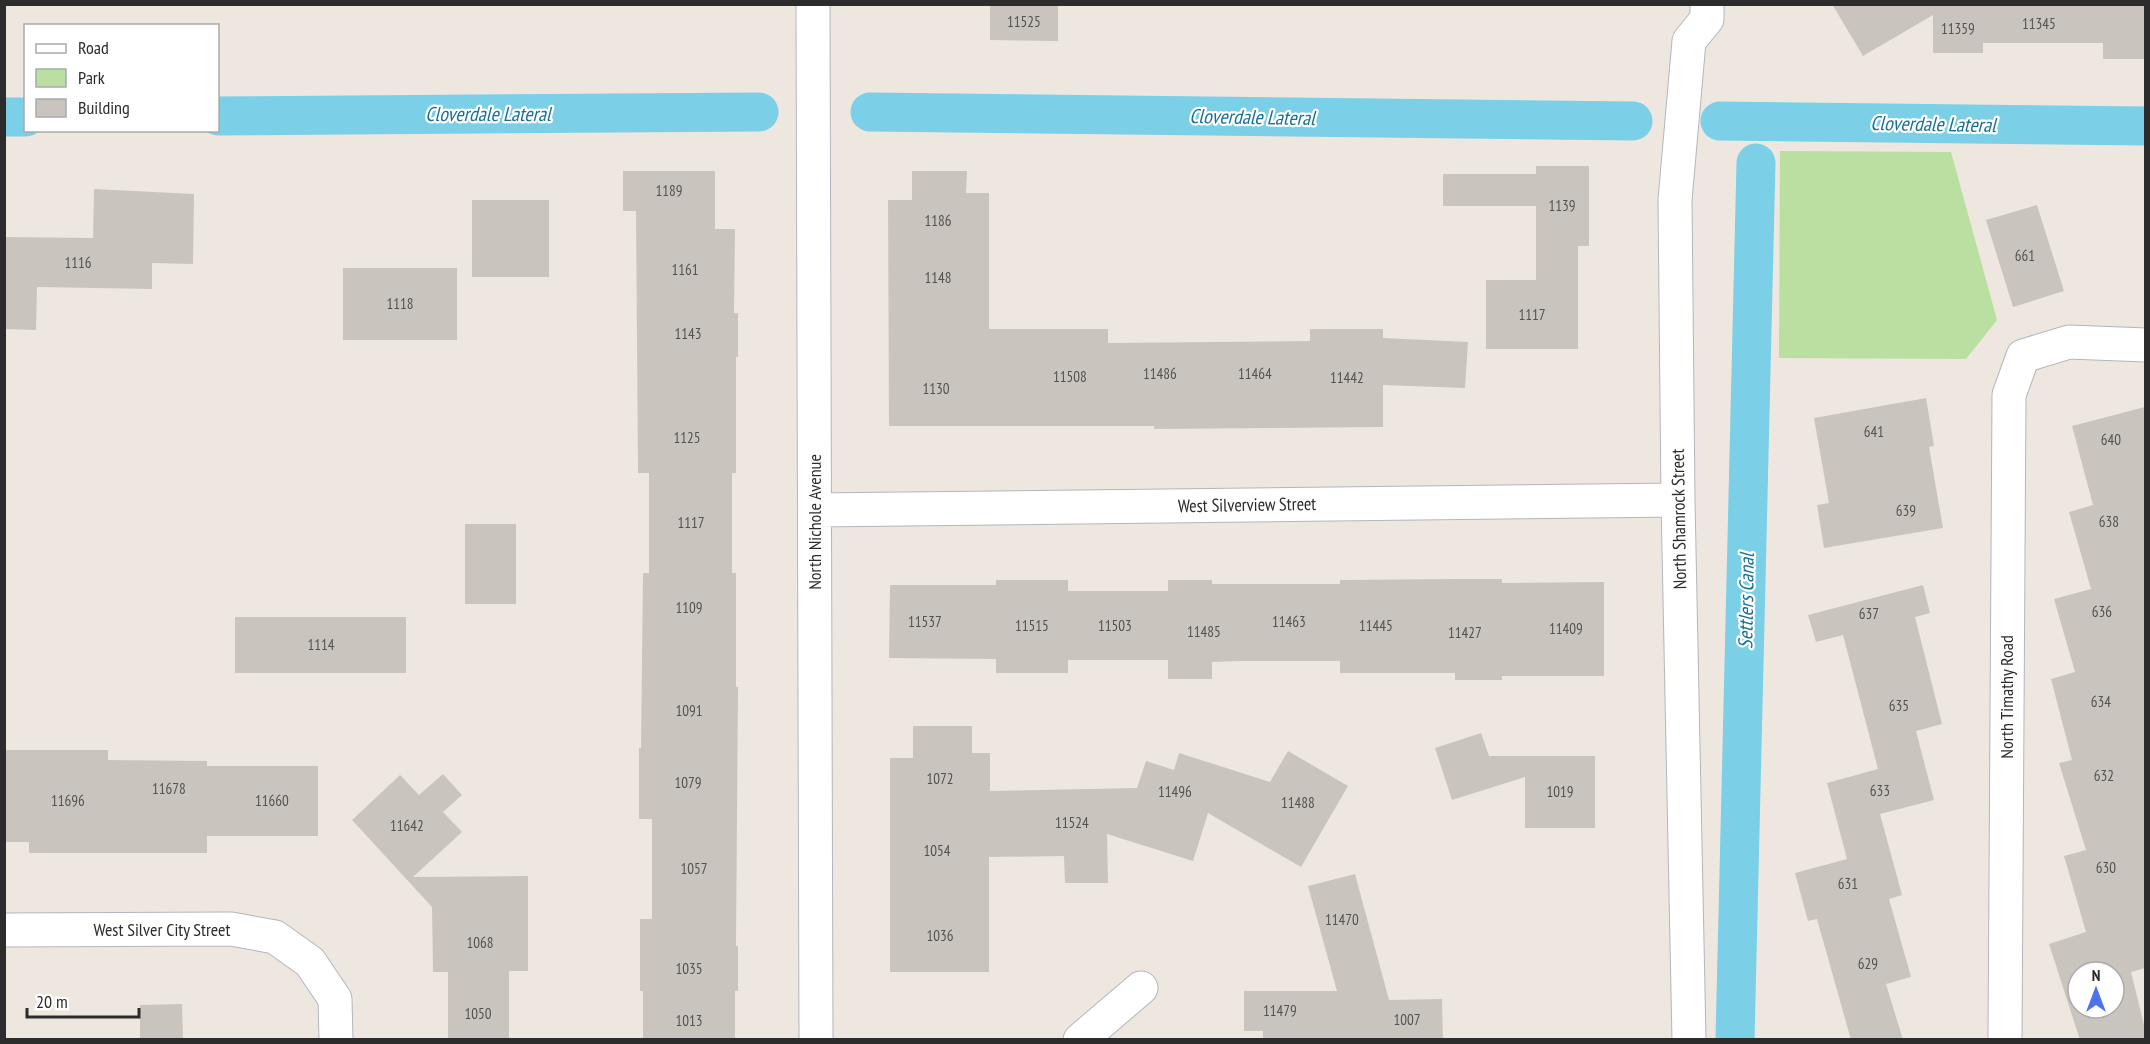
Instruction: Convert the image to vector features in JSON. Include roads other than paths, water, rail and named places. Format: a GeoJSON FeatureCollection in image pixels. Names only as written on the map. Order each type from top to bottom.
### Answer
{"type":"FeatureCollection","features":[{"type":"Feature","properties":{"kind":"street","name":"North Nichole Avenue"},"geometry":{"type":"LineString","coordinates":[[813,4],[816,1040]]}},
{"type":"Feature","properties":{"kind":"street","name":"North Shamrock Street"},"geometry":{"type":"LineString","coordinates":[[1689,1040],[1678,500],[1675,200],[1689,41],[1707,19],[1707,4]]}},
{"type":"Feature","properties":{"kind":"street","name":"North Timathy Road"},"geometry":{"type":"LineString","coordinates":[[2005,1040],[2009,395],[2023,356],[2068,342],[2145,345]]}},
{"type":"Feature","properties":{"kind":"street","name":"West Silverview Street"},"geometry":{"type":"LineString","coordinates":[[815,510],[1678,500]]}},
{"type":"Feature","properties":{"kind":"street","name":"West Silver City Street"},"geometry":{"type":"LineString","coordinates":[[4,930],[231,928],[275,937],[310,962],[335,999],[336,1040]]}},
{"type":"Feature","properties":{"kind":"street"},"geometry":{"type":"LineString","coordinates":[[1080,1040],[1141,988]]}},
{"type":"Feature","properties":{"kind":"waterway","name":"Cloverdale Lateral"},"geometry":{"type":"LineString","coordinates":[[219,116],[759,112]]}},
{"type":"Feature","properties":{"kind":"waterway","name":"Cloverdale Lateral"},"geometry":{"type":"LineString","coordinates":[[870,112],[1633,121]]}},
{"type":"Feature","properties":{"kind":"waterway","name":"Cloverdale Lateral"},"geometry":{"type":"LineString","coordinates":[[4,117],[24,117]]}},
{"type":"Feature","properties":{"kind":"waterway","name":"Cloverdale Lateral"},"geometry":{"type":"LineString","coordinates":[[1720,121],[2146,126]]}},
{"type":"Feature","properties":{"kind":"waterway","name":"Settlers Canal"},"geometry":{"type":"LineString","coordinates":[[1735,1040],[1756,163]]}}]}
